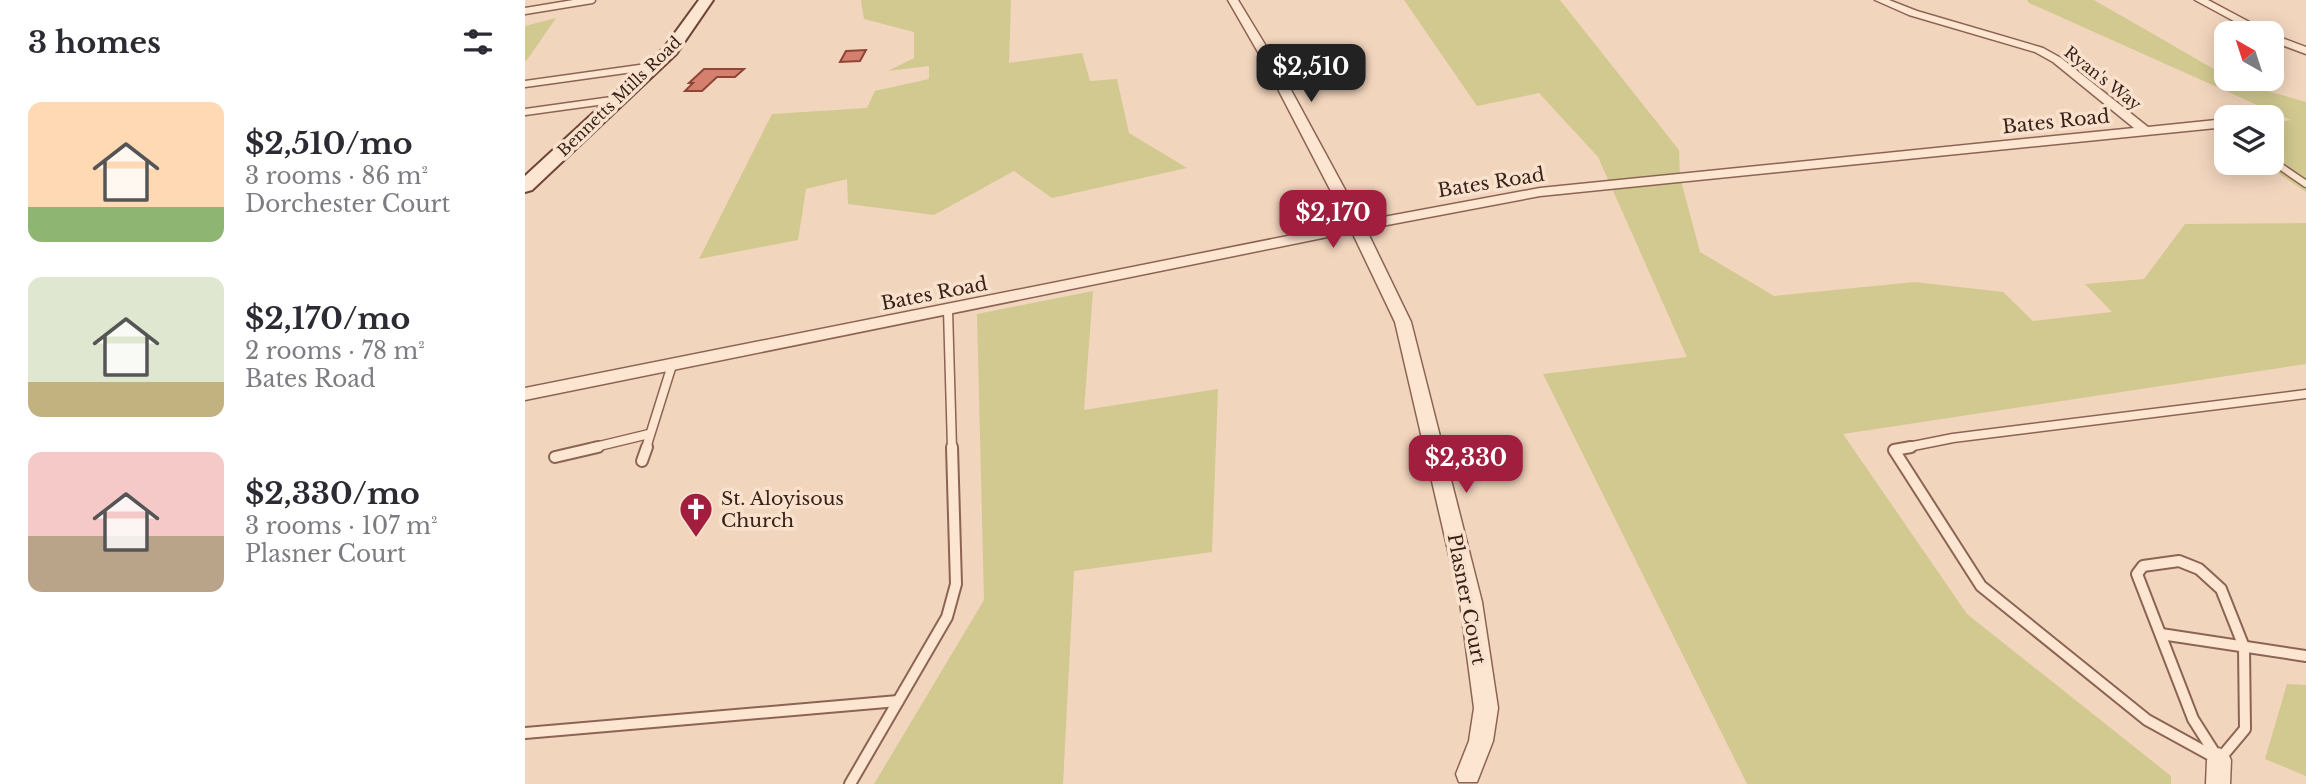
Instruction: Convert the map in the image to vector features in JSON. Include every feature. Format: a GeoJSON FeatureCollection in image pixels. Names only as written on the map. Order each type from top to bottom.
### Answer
{"type":"FeatureCollection","features":[{"type":"Feature","properties":{"kind":"main road","name":"Bennetts Mills Road"},"geometry":{"type":"LineString","coordinates":[[525,186],[670,51],[706,0]]}},
{"type":"Feature","properties":{"kind":"street","name":"Plasner Court"},"geometry":{"type":"LineString","coordinates":[[1233,0],[1272,65],[1357,226],[1403,322],[1471,602],[1486,708],[1481,741],[1468,774]]}},
{"type":"Feature","properties":{"kind":"street","name":"Ryan's Way"},"geometry":{"type":"LineString","coordinates":[[1880,0],[1913,13],[2039,50],[2057,60],[2145,131]]}},
{"type":"Feature","properties":{"kind":"street"},"geometry":{"type":"LineString","coordinates":[[2200,0],[2241,21]]}},
{"type":"Feature","properties":{"kind":"street"},"geometry":{"type":"LineString","coordinates":[[2284,42],[2306,51]]}},
{"type":"Feature","properties":{"kind":"street","name":"Bates Road"},"geometry":{"type":"LineString","coordinates":[[525,394],[1357,226],[1540,192],[2214,126]]}},
{"type":"Feature","properties":{"kind":"lane"},"geometry":{"type":"LineString","coordinates":[[525,11],[592,0]]}},
{"type":"Feature","properties":{"kind":"lane"},"geometry":{"type":"LineString","coordinates":[[525,84],[654,66]]}},
{"type":"Feature","properties":{"kind":"lane"},"geometry":{"type":"LineString","coordinates":[[525,112],[620,99]]}},
{"type":"Feature","properties":{"kind":"lane"},"geometry":{"type":"LineString","coordinates":[[2284,169],[2306,184]]}},
{"type":"Feature","properties":{"kind":"lane"},"geometry":{"type":"LineString","coordinates":[[850,784],[947,617],[956,583],[949,310]]}},
{"type":"Feature","properties":{"kind":"lane"},"geometry":{"type":"LineString","coordinates":[[642,461],[672,365]]}},
{"type":"Feature","properties":{"kind":"lane"},"geometry":{"type":"LineString","coordinates":[[2219,772],[2147,720],[1981,586],[1894,450],[1953,438],[2306,394]]}},
{"type":"Feature","properties":{"kind":"lane"},"geometry":{"type":"LineString","coordinates":[[555,457],[649,434]]}},
{"type":"Feature","properties":{"kind":"lane"},"geometry":{"type":"LineString","coordinates":[[2179,561],[2199,569],[2221,589],[2243,647],[2245,729],[2219,772],[2193,719],[2137,574],[2143,566],[2179,561]]}},
{"type":"Feature","properties":{"kind":"lane"},"geometry":{"type":"LineString","coordinates":[[2161,634],[2306,656]]}},
{"type":"Feature","properties":{"kind":"lane"},"geometry":{"type":"LineString","coordinates":[[525,733],[898,701]]}},
{"type":"Feature","properties":{"kind":"shaded area"},"geometry":{"type":"Polygon","coordinates":[[[861,0],[1011,0],[1009,63],[1082,53],[1090,81],[1117,79],[1129,133],[1187,168],[1052,198],[1014,171],[934,215],[848,204],[847,179],[806,189],[798,240],[699,259],[772,114],[867,108],[875,91],[929,79],[929,66],[888,71],[914,58],[914,32],[864,19],[861,0]]]}},
{"type":"Feature","properties":{"kind":"shaded area"},"geometry":{"type":"Polygon","coordinates":[[[1404,0],[1560,0],[1679,150],[1680,177],[1700,252],[1774,296],[1915,282],[2003,292],[2033,321],[2112,312],[2085,284],[2144,279],[2185,224],[2306,223],[2306,364],[1843,434],[1967,614],[2171,776],[2171,784],[1747,784],[1543,374],[1687,357],[1598,157],[1539,93],[1477,106],[1404,0]]]}},
{"type":"Feature","properties":{"kind":"shaded area"},"geometry":{"type":"Polygon","coordinates":[[[2027,0],[2094,0],[2214,69],[2214,86],[2027,0]]]}},
{"type":"Feature","properties":{"kind":"shaded area"},"geometry":{"type":"Polygon","coordinates":[[[556,18],[527,60],[525,61],[525,26],[556,18]]]}},
{"type":"Feature","properties":{"kind":"shaded area"},"geometry":{"type":"Polygon","coordinates":[[[2226,91],[2268,91],[2306,102],[2306,192],[2281,175],[2284,175],[2284,121],[2291,120],[2284,117],[2284,105],[2257,105],[2226,91]]]}},
{"type":"Feature","properties":{"kind":"shaded area"},"geometry":{"type":"Polygon","coordinates":[[[1093,291],[1084,410],[1218,389],[1212,552],[1074,571],[1063,784],[874,784],[984,600],[977,314],[1093,291]]]}},
{"type":"Feature","properties":{"kind":"shaded area"},"geometry":{"type":"Polygon","coordinates":[[[2287,684],[2306,685],[2306,776],[2265,759],[2287,684]]]}},
{"type":"Feature","properties":{"kind":"building"},"geometry":{"type":"Polygon","coordinates":[[[866,50],[860,61],[840,62],[846,51],[866,50]]]}},
{"type":"Feature","properties":{"kind":"building"},"geometry":{"type":"Polygon","coordinates":[[[704,69],[744,69],[735,77],[717,77],[702,91],[685,91],[693,83],[689,83],[704,69]]]}},
{"type":"Feature","properties":{"kind":"place","name":"St. Aloyisous Church"},"geometry":{"type":"Point","coordinates":[696,539]}}]}
